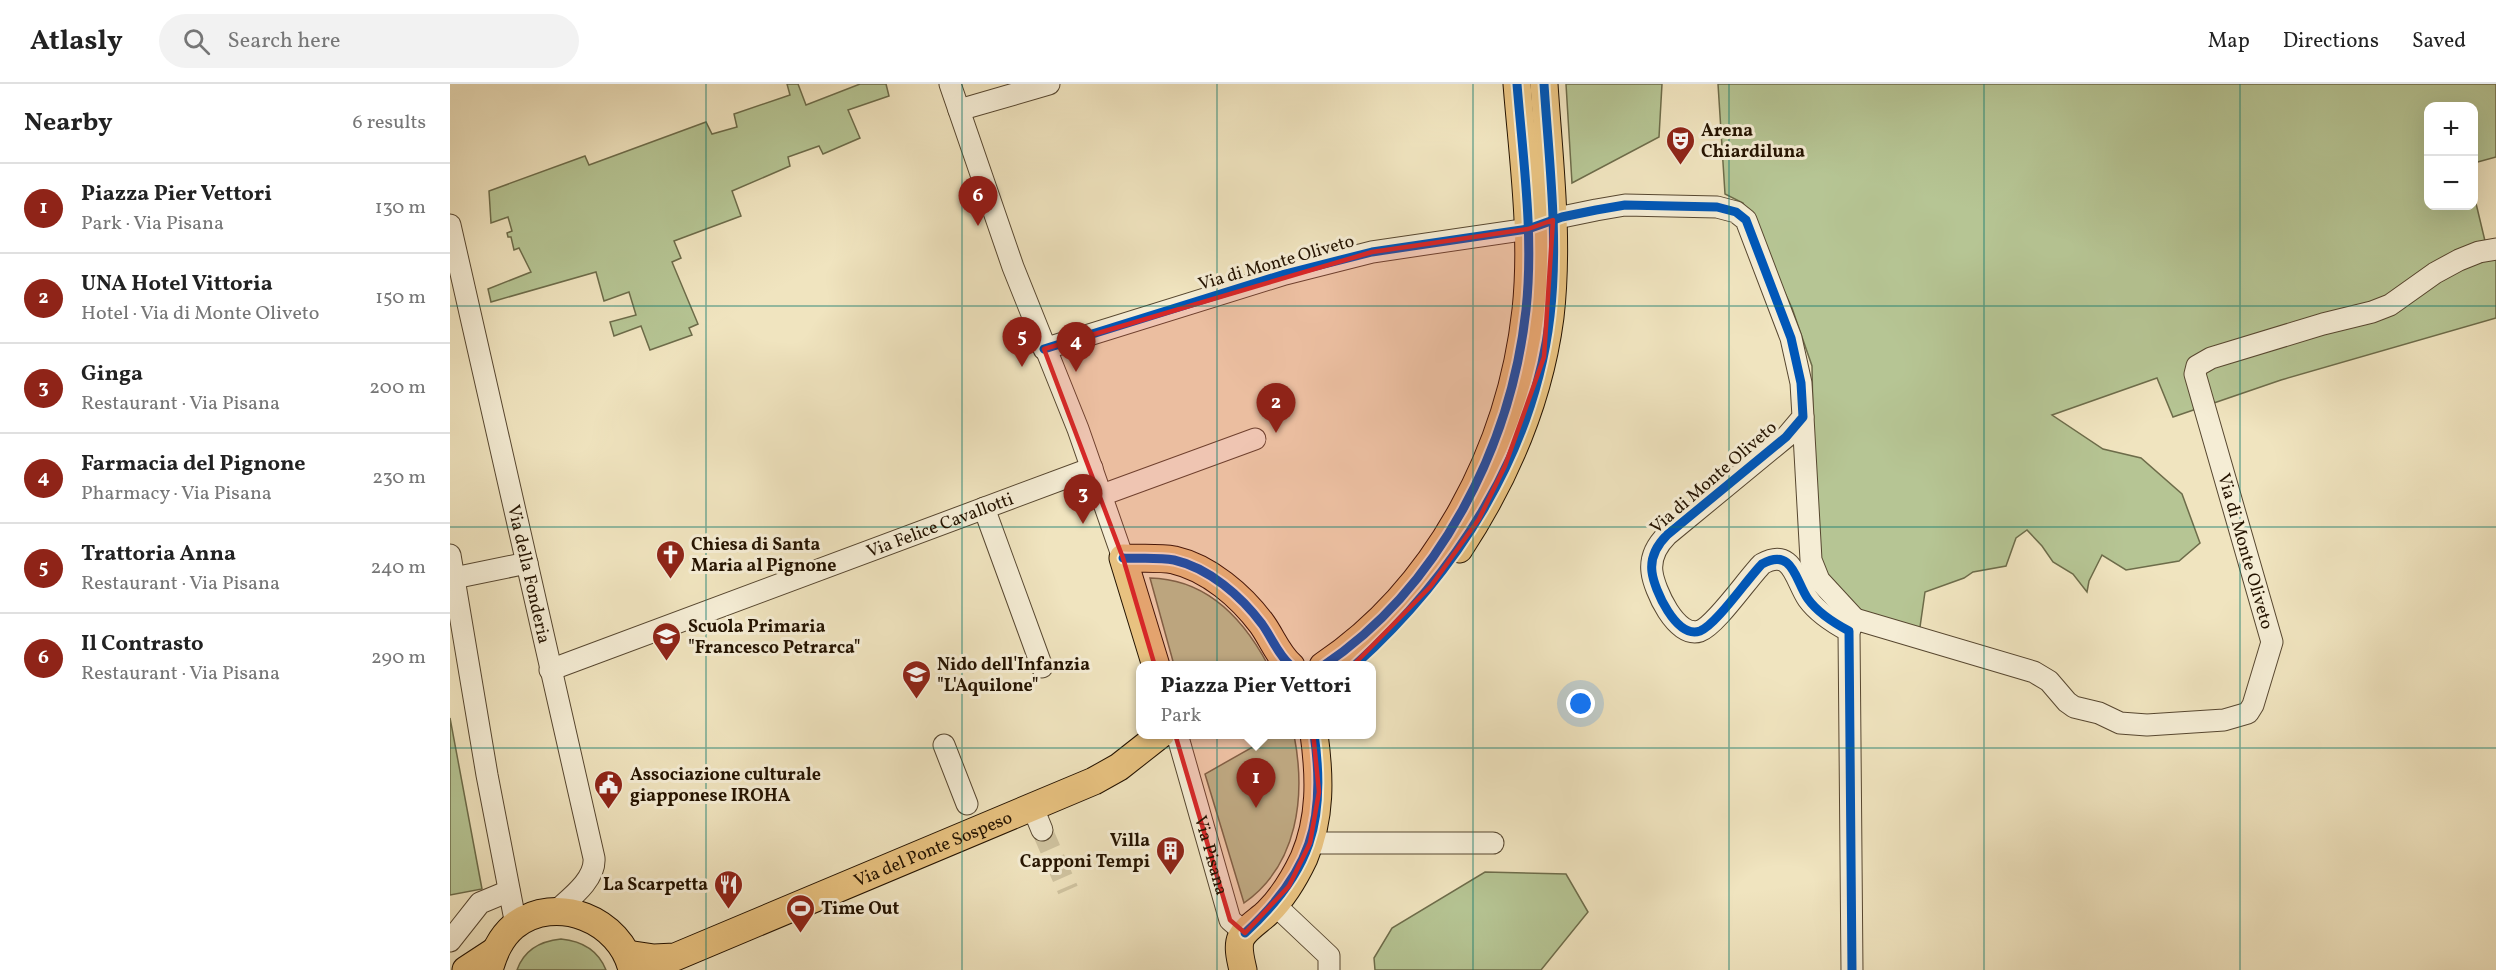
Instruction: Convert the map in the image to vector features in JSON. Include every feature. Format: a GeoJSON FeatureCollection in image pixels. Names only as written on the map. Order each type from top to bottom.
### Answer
{"type":"FeatureCollection","features":[{"type":"Feature","properties":{"kind":"main road"},"geometry":{"type":"LineString","coordinates":[[1359,661],[1392,630],[1431,586],[1479,519],[1505,466],[1532,401],[1544,357],[1551,306],[1517,84]]}},
{"type":"Feature","properties":{"kind":"main road"},"geometry":{"type":"LineString","coordinates":[[1329,661],[1357,639],[1415,579],[1439,546],[1474,488],[1502,422],[1521,350],[1540,225],[1544,84]]}},
{"type":"Feature","properties":{"kind":"main road"},"geometry":{"type":"LineString","coordinates":[[1154,661],[1123,558],[1174,560],[1216,581],[1236,595],[1254,614],[1286,661]]}},
{"type":"Feature","properties":{"kind":"main road","name":"Via del Ponte Sospeso"},"geometry":{"type":"LineString","coordinates":[[630,962],[675,957],[973,817],[1038,819],[1111,772],[1156,739]]}},
{"type":"Feature","properties":{"kind":"main road"},"geometry":{"type":"LineString","coordinates":[[1244,970],[1240,944],[1245,933],[1275,905],[1297,871],[1310,843],[1315,826],[1319,792],[1314,739]]}},
{"type":"Feature","properties":{"kind":"main road"},"geometry":{"type":"LineString","coordinates":[[466,970],[492,960],[502,940],[516,925],[530,918],[555,912],[574,912],[596,921],[611,932],[630,962]]}},
{"type":"Feature","properties":{"kind":"street"},"geometry":{"type":"LineString","coordinates":[[950,84],[1013,267],[1092,468],[1123,558]]}},
{"type":"Feature","properties":{"kind":"street"},"geometry":{"type":"LineString","coordinates":[[959,110],[1048,84]]}},
{"type":"Feature","properties":{"kind":"street","name":"Via di Monte Oliveto"},"geometry":{"type":"LineString","coordinates":[[1044,349],[1285,274],[1372,252],[1540,225],[1625,205],[1718,207],[1736,212],[1746,220],[1791,338],[1801,383],[1811,561],[1819,580],[1852,625]]}},
{"type":"Feature","properties":{"kind":"street","name":"Via della Fonderia"},"geometry":{"type":"LineString","coordinates":[[450,225],[594,863],[591,873],[583,884],[555,912]]}},
{"type":"Feature","properties":{"kind":"street","name":"Via di Monte Oliveto"},"geometry":{"type":"LineString","coordinates":[[1803,417],[1785,437],[1667,535],[1653,556],[1652,573],[1659,592],[1673,619],[1684,629],[1695,632],[1708,626],[1762,564],[1774,558],[1782,559],[1796,573],[1809,600],[1829,619],[2034,672],[2049,681],[2074,707],[2099,713],[2120,723],[2224,720],[2248,713],[2253,705],[2272,642],[2195,374],[2197,366],[2211,358],[2390,305],[2434,273],[2479,252],[2496,249]]}},
{"type":"Feature","properties":{"kind":"street"},"geometry":{"type":"LineString","coordinates":[[1102,495],[1255,439]]}},
{"type":"Feature","properties":{"kind":"street","name":"Via Felice Cavallotti"},"geometry":{"type":"LineString","coordinates":[[550,670],[1092,468]]}},
{"type":"Feature","properties":{"kind":"street"},"geometry":{"type":"LineString","coordinates":[[984,508],[1042,667]]}},
{"type":"Feature","properties":{"kind":"street"},"geometry":{"type":"LineString","coordinates":[[450,555],[516,925]]}},
{"type":"Feature","properties":{"kind":"street"},"geometry":{"type":"LineString","coordinates":[[454,578],[527,563]]}},
{"type":"Feature","properties":{"kind":"street"},"geometry":{"type":"LineString","coordinates":[[1852,625],[1852,970]]}},
{"type":"Feature","properties":{"kind":"street","name":"Via Pisana"},"geometry":{"type":"LineString","coordinates":[[1178,739],[1230,920],[1245,933]]}},
{"type":"Feature","properties":{"kind":"street"},"geometry":{"type":"LineString","coordinates":[[944,745],[973,817]]}},
{"type":"Feature","properties":{"kind":"street"},"geometry":{"type":"LineString","coordinates":[[1310,843],[1493,843]]}},
{"type":"Feature","properties":{"kind":"street"},"geometry":{"type":"LineString","coordinates":[[450,941],[480,903],[509,891]]}},
{"type":"Feature","properties":{"kind":"street"},"geometry":{"type":"LineString","coordinates":[[1275,905],[1329,956],[1329,970]]}},
{"type":"Feature","properties":{"kind":"highlighted area"},"geometry":{"type":"Polygon","coordinates":[[[1553,220],[1544,357],[1505,466],[1479,519],[1431,586],[1316,703],[1312,722],[1319,792],[1310,843],[1289,886],[1245,933],[1230,920],[1123,558],[1044,349],[1372,252],[1528,229],[1553,220]]]}},
{"type":"Feature","properties":{"kind":"green space"},"geometry":{"type":"Polygon","coordinates":[[[787,84],[798,84],[806,105],[860,84],[886,84],[889,96],[848,110],[860,138],[823,154],[819,146],[788,157],[790,166],[732,191],[741,216],[674,241],[681,258],[672,262],[698,324],[689,328],[692,335],[650,350],[641,326],[614,336],[610,322],[636,315],[629,292],[604,301],[596,272],[491,302],[488,289],[531,272],[519,248],[514,250],[511,237],[508,237],[507,233],[512,231],[508,217],[491,223],[489,191],[585,156],[589,165],[706,122],[712,134],[737,127],[734,114],[790,95],[787,84]]]}},
{"type":"Feature","properties":{"kind":"green space"},"geometry":{"type":"Polygon","coordinates":[[[1566,84],[1662,84],[1659,137],[1572,183],[1566,84]]]}},
{"type":"Feature","properties":{"kind":"green space"},"geometry":{"type":"Polygon","coordinates":[[[1718,84],[2496,84],[2496,157],[2478,162],[2478,102],[2424,102],[2424,210],[2478,210],[2485,241],[2452,264],[2496,255],[2496,318],[2281,380],[2173,417],[2157,378],[2052,415],[2103,449],[2141,458],[2182,494],[2200,543],[2179,561],[2126,570],[2102,555],[2089,581],[2087,592],[2073,574],[2053,562],[2027,530],[2016,538],[2006,566],[1973,572],[1964,578],[1925,592],[1919,634],[1867,618],[1825,578],[1815,529],[1812,366],[1792,308],[1743,203],[1725,194],[1718,84]]]}},
{"type":"Feature","properties":{"kind":"green space"},"geometry":{"type":"Polygon","coordinates":[[[1150,578],[1189,585],[1221,604],[1247,632],[1266,661],[1173,661],[1150,578]]]}},
{"type":"Feature","properties":{"kind":"green space"},"geometry":{"type":"Polygon","coordinates":[[[450,718],[482,889],[450,895],[450,718]]]}},
{"type":"Feature","properties":{"kind":"green space"},"geometry":{"type":"Polygon","coordinates":[[[1267,739],[1295,739],[1299,782],[1294,828],[1287,849],[1276,869],[1262,887],[1244,903],[1205,774],[1267,739]]]}},
{"type":"Feature","properties":{"kind":"green space"},"geometry":{"type":"Polygon","coordinates":[[[1485,872],[1566,874],[1588,912],[1541,970],[1375,970],[1374,958],[1392,928],[1485,872]]]}},
{"type":"Feature","properties":{"kind":"green space"},"geometry":{"type":"Polygon","coordinates":[[[561,939],[582,944],[594,952],[606,970],[517,970],[524,957],[534,948],[540,944],[561,939]]]}},
{"type":"Feature","properties":{"kind":"tunnel"},"geometry":{"type":"LineString","coordinates":[[1042,830],[1068,890]]}},
{"type":"Feature","properties":{"kind":"cycle path"},"geometry":{"type":"LineString","coordinates":[[1329,661],[1364,634],[1402,597],[1434,555],[1462,510],[1486,462],[1504,412],[1518,361],[1528,282],[1527,197],[1517,84]]}},
{"type":"Feature","properties":{"kind":"cycle path"},"geometry":{"type":"LineString","coordinates":[[1359,661],[1425,592],[1456,552],[1484,509],[1508,463],[1527,416],[1541,367],[1553,287],[1552,200],[1544,84]]}},
{"type":"Feature","properties":{"kind":"cycle path"},"geometry":{"type":"LineString","coordinates":[[1044,349],[1285,274],[1372,252],[1528,229],[1562,217],[1625,205],[1717,207],[1736,212],[1746,220],[1791,338],[1801,383],[1803,417],[1786,437],[1667,535],[1655,552],[1652,572],[1657,590],[1675,620],[1683,628],[1700,631],[1723,611],[1762,564],[1780,560],[1792,568],[1808,599],[1817,609],[1849,631],[1852,970]]}},
{"type":"Feature","properties":{"kind":"cycle path"},"geometry":{"type":"LineString","coordinates":[[1123,558],[1174,560],[1212,576],[1254,614],[1286,661]]}},
{"type":"Feature","properties":{"kind":"cycle path"},"geometry":{"type":"LineString","coordinates":[[1245,933],[1285,889],[1299,867],[1309,844],[1318,794],[1314,739]]}},
{"type":"Feature","properties":{"kind":"place","name":"Arena Chiardiluna"},"geometry":{"type":"Point","coordinates":[1680,166]}},
{"type":"Feature","properties":{"kind":"place","name":"Il Contrasto"},"geometry":{"type":"Point","coordinates":[978,226]}},
{"type":"Feature","properties":{"kind":"place","name":"Trattoria Anna"},"geometry":{"type":"Point","coordinates":[1022,367]}},
{"type":"Feature","properties":{"kind":"place","name":"Farmacia del Pignone"},"geometry":{"type":"Point","coordinates":[1076,372]}},
{"type":"Feature","properties":{"kind":"place","name":"UNA Hotel Vittoria"},"geometry":{"type":"Point","coordinates":[1276,433]}},
{"type":"Feature","properties":{"kind":"place","name":"Ginga"},"geometry":{"type":"Point","coordinates":[1083,524]}},
{"type":"Feature","properties":{"kind":"place","name":"Chiesa di Santa Maria al Pignone"},"geometry":{"type":"Point","coordinates":[670,580]}},
{"type":"Feature","properties":{"kind":"place","name":"Scuola Primaria \"Francesco Petrarca\""},"geometry":{"type":"Point","coordinates":[667,662]}},
{"type":"Feature","properties":{"kind":"place","name":"Nido dell'Infanzia \"L'Aquilone\""},"geometry":{"type":"Point","coordinates":[916,700]}},
{"type":"Feature","properties":{"kind":"place","name":"Piazza Pier Vettori"},"geometry":{"type":"Point","coordinates":[1256,808]}},
{"type":"Feature","properties":{"kind":"place","name":"Associazione culturale giapponese IROHA"},"geometry":{"type":"Point","coordinates":[609,810]}},
{"type":"Feature","properties":{"kind":"place","name":"Villa Capponi Tempi"},"geometry":{"type":"Point","coordinates":[1171,876]}},
{"type":"Feature","properties":{"kind":"place","name":"La Scarpetta"},"geometry":{"type":"Point","coordinates":[729,910]}},
{"type":"Feature","properties":{"kind":"place","name":"Time Out"},"geometry":{"type":"Point","coordinates":[800,934]}}]}
